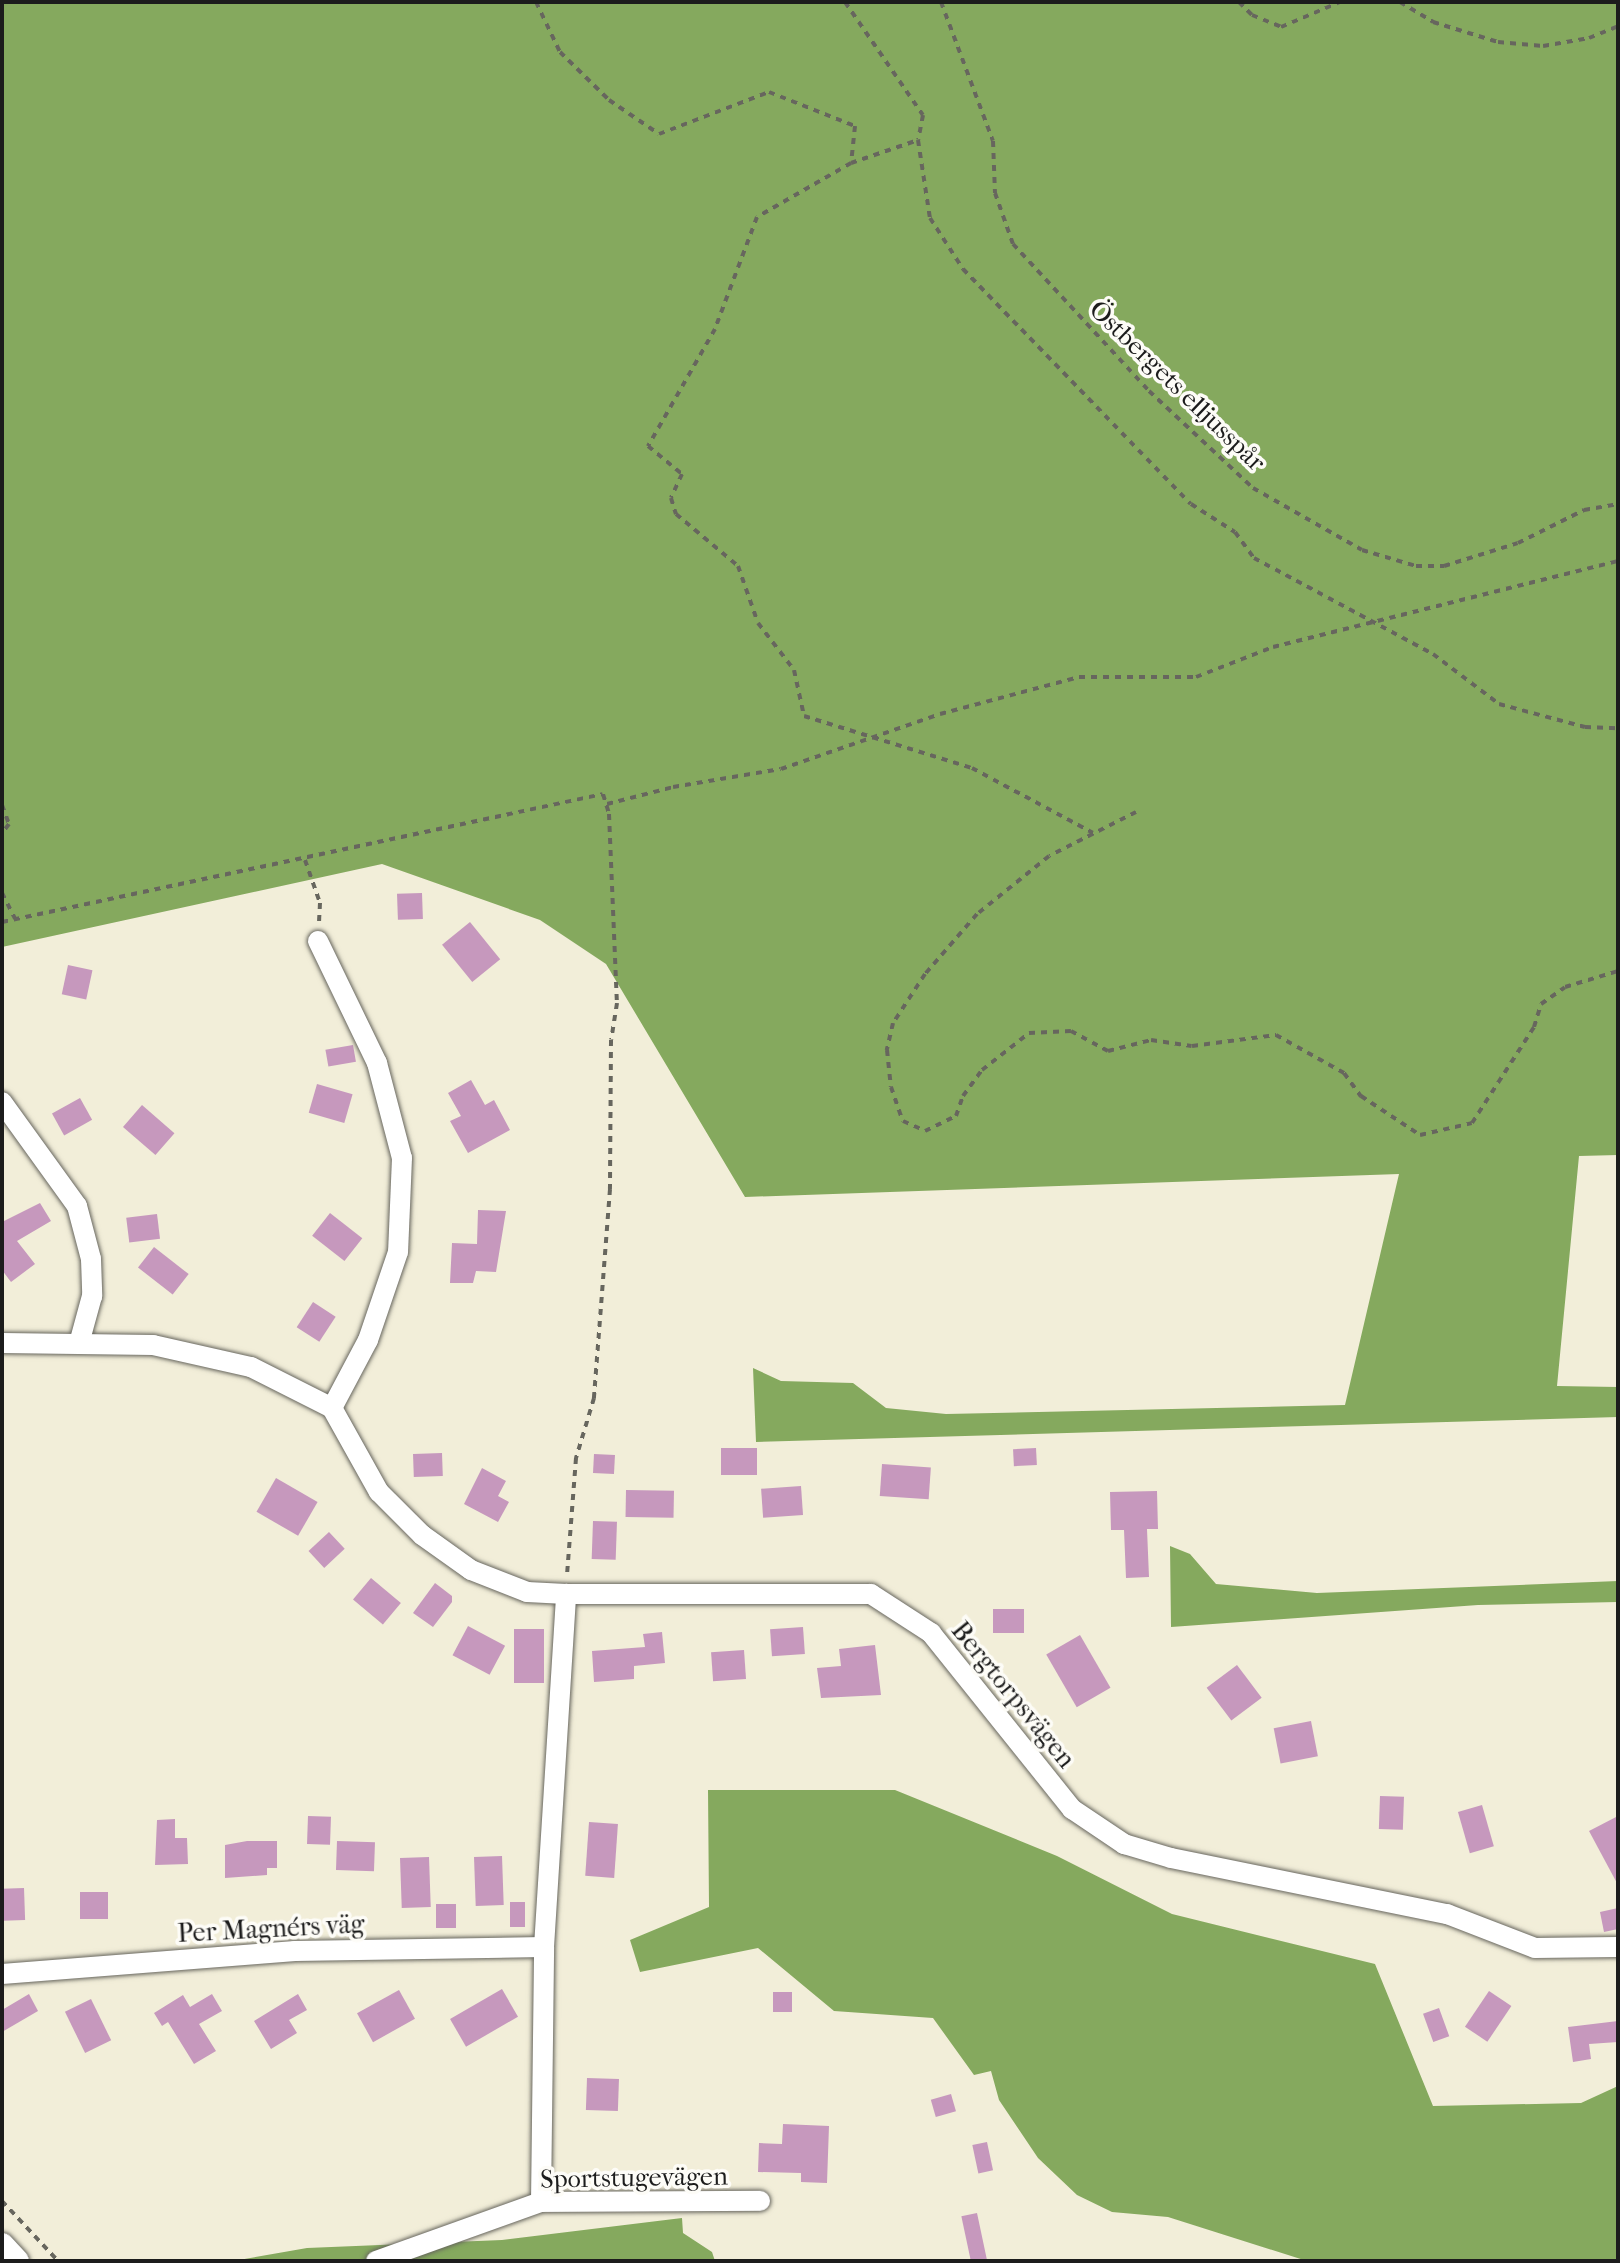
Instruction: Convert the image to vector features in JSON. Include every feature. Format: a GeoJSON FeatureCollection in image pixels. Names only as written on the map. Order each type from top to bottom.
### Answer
{"type":"FeatureCollection","features":[{"type":"Feature","properties":{"kind":"street"},"geometry":{"type":"LineString","coordinates":[[2,1343],[80,1340],[153,1345],[251,1367],[332,1408],[368,1340],[398,1252],[402,1158],[377,1063],[318,941]]}},
{"type":"Feature","properties":{"kind":"street"},"geometry":{"type":"LineString","coordinates":[[2,1102],[77,1206],[92,1284],[80,1340]]}},
{"type":"Feature","properties":{"kind":"street","name":"Bergtorpsvägen"},"geometry":{"type":"LineString","coordinates":[[332,1408],[379,1492],[422,1535],[471,1570],[527,1592],[871,1594],[931,1633],[1072,1809],[1124,1844],[1171,1858],[1447,1914],[1535,1948],[1618,1947]]}},
{"type":"Feature","properties":{"kind":"street"},"geometry":{"type":"LineString","coordinates":[[541,2202],[544,1947],[566,1594]]}},
{"type":"Feature","properties":{"kind":"street","name":"Per Magnérs väg"},"geometry":{"type":"LineString","coordinates":[[2,1974],[295,1951],[544,1947]]}},
{"type":"Feature","properties":{"kind":"street","name":"Sportstugevägen"},"geometry":{"type":"LineString","coordinates":[[376,2261],[541,2202],[760,2201]]}},
{"type":"Feature","properties":{"kind":"street"},"geometry":{"type":"LineString","coordinates":[[2,2245],[17,2261]]}},
{"type":"Feature","properties":{"kind":"path"},"geometry":{"type":"LineString","coordinates":[[536,2],[560,52],[609,100],[659,134],[769,92],[855,126],[851,163]]}},
{"type":"Feature","properties":{"kind":"path"},"geometry":{"type":"LineString","coordinates":[[845,2],[913,95],[923,115],[918,140],[930,218],[963,269],[1051,364],[1191,504],[1235,532],[1254,558],[1381,623],[1433,654],[1499,704],[1585,727],[1618,728]]}},
{"type":"Feature","properties":{"kind":"path","name":"Östbergets elljusspår"},"geometry":{"type":"LineString","coordinates":[[941,2],[993,141],[995,193],[1013,244],[1149,391],[1253,488],[1362,550],[1416,566],[1444,566],[1518,543],[1584,510],[1618,504]]}},
{"type":"Feature","properties":{"kind":"path"},"geometry":{"type":"LineString","coordinates":[[1239,2],[1252,15],[1281,27],[1340,2]]}},
{"type":"Feature","properties":{"kind":"path"},"geometry":{"type":"LineString","coordinates":[[1400,2],[1433,22],[1498,42],[1543,46],[1589,38],[1618,26]]}},
{"type":"Feature","properties":{"kind":"path"},"geometry":{"type":"LineString","coordinates":[[918,140],[851,163],[757,217],[715,329],[648,446],[682,474],[671,498],[676,514],[738,566],[758,623],[794,670],[804,716],[972,768],[1093,833]]}},
{"type":"Feature","properties":{"kind":"path"},"geometry":{"type":"LineString","coordinates":[[606,804],[673,787],[781,769],[877,739],[940,714],[1079,677],[1196,677],[1273,647],[1381,623],[1618,561]]}},
{"type":"Feature","properties":{"kind":"path"},"geometry":{"type":"LineString","coordinates":[[2,922],[305,860],[603,794],[617,1003],[611,1040],[610,1189],[594,1398],[576,1458],[566,1594]]}},
{"type":"Feature","properties":{"kind":"path"},"geometry":{"type":"LineString","coordinates":[[2,805],[9,824],[2,833]]}},
{"type":"Feature","properties":{"kind":"path"},"geometry":{"type":"LineString","coordinates":[[1136,812],[1049,856],[977,914],[925,974],[893,1023],[887,1050],[891,1087],[903,1121],[925,1131],[956,1116],[963,1096],[982,1070],[1029,1033],[1071,1031],[1108,1051],[1151,1040],[1192,1046],[1276,1035],[1344,1073],[1361,1096],[1420,1135],[1472,1123],[1508,1072],[1541,1004],[1565,987],[1618,971]]}},
{"type":"Feature","properties":{"kind":"path"},"geometry":{"type":"LineString","coordinates":[[305,860],[320,903],[318,941]]}},
{"type":"Feature","properties":{"kind":"path"},"geometry":{"type":"LineString","coordinates":[[2,893],[15,919]]}},
{"type":"Feature","properties":{"kind":"path"},"geometry":{"type":"LineString","coordinates":[[2,2201],[58,2261]]}},
{"type":"Feature","properties":{"kind":"green space"},"geometry":{"type":"Polygon","coordinates":[[[2,2],[1618,2],[1618,1155],[1579,1156],[1557,1386],[1618,1387],[1618,1417],[756,1442],[753,1368],[781,1381],[853,1383],[886,1408],[946,1414],[1345,1405],[1399,1174],[745,1197],[606,964],[540,920],[382,864],[2,947],[2,2]]]}},
{"type":"Feature","properties":{"kind":"green space"},"geometry":{"type":"Polygon","coordinates":[[[1170,1546],[1190,1554],[1216,1584],[1317,1593],[1618,1581],[1618,1602],[1478,1605],[1171,1627],[1170,1546]]]}},
{"type":"Feature","properties":{"kind":"green space"},"geometry":{"type":"Polygon","coordinates":[[[708,1790],[895,1790],[1057,1856],[1172,1914],[1375,1964],[1433,2106],[1581,2103],[1618,2086],[1618,2261],[1307,2261],[1168,2217],[1112,2212],[1077,2195],[1038,2158],[999,2100],[991,2071],[974,2075],[933,2018],[834,2011],[758,1948],[640,1972],[630,1940],[709,1907],[708,1790]]]}},
{"type":"Feature","properties":{"kind":"green space"},"geometry":{"type":"Polygon","coordinates":[[[682,2218],[683,2233],[712,2252],[715,2261],[233,2261],[307,2248],[502,2240],[682,2218]]]}},
{"type":"Feature","properties":{"kind":"building"},"geometry":{"type":"Polygon","coordinates":[[[422,893],[423,919],[398,920],[397,894],[422,893]]]}},
{"type":"Feature","properties":{"kind":"building"},"geometry":{"type":"Polygon","coordinates":[[[470,922],[500,959],[472,982],[442,945],[470,922]]]}},
{"type":"Feature","properties":{"kind":"building"},"geometry":{"type":"Polygon","coordinates":[[[68,965],[92,970],[86,1000],[62,994],[68,965]]]}},
{"type":"Feature","properties":{"kind":"building"},"geometry":{"type":"Polygon","coordinates":[[[353,1045],[356,1062],[328,1067],[325,1050],[353,1045]]]}},
{"type":"Feature","properties":{"kind":"building"},"geometry":{"type":"Polygon","coordinates":[[[471,1080],[485,1105],[494,1100],[510,1130],[468,1153],[450,1121],[461,1116],[448,1093],[471,1080]]]}},
{"type":"Feature","properties":{"kind":"building"},"geometry":{"type":"Polygon","coordinates":[[[317,1084],[353,1094],[344,1123],[309,1113],[317,1084]]]}},
{"type":"Feature","properties":{"kind":"building"},"geometry":{"type":"Polygon","coordinates":[[[80,1098],[92,1120],[64,1135],[52,1114],[80,1098]]]}},
{"type":"Feature","properties":{"kind":"building"},"geometry":{"type":"Polygon","coordinates":[[[142,1105],[174,1133],[155,1155],[123,1127],[142,1105]]]}},
{"type":"Feature","properties":{"kind":"building"},"geometry":{"type":"Polygon","coordinates":[[[40,1203],[51,1221],[17,1241],[35,1264],[11,1282],[2,1270],[2,1222],[40,1203]]]}},
{"type":"Feature","properties":{"kind":"building"},"geometry":{"type":"Polygon","coordinates":[[[478,1210],[506,1211],[496,1272],[476,1271],[473,1283],[450,1283],[452,1243],[477,1244],[478,1210]]]}},
{"type":"Feature","properties":{"kind":"building"},"geometry":{"type":"Polygon","coordinates":[[[330,1213],[362,1238],[344,1261],[312,1236],[330,1213]]]}},
{"type":"Feature","properties":{"kind":"building"},"geometry":{"type":"Polygon","coordinates":[[[157,1214],[160,1239],[129,1243],[126,1218],[157,1214]]]}},
{"type":"Feature","properties":{"kind":"building"},"geometry":{"type":"Polygon","coordinates":[[[154,1247],[189,1274],[173,1295],[138,1267],[154,1247]]]}},
{"type":"Feature","properties":{"kind":"building"},"geometry":{"type":"Polygon","coordinates":[[[313,1302],[336,1317],[319,1342],[297,1327],[313,1302]]]}},
{"type":"Feature","properties":{"kind":"building"},"geometry":{"type":"Polygon","coordinates":[[[721,1448],[757,1448],[757,1475],[721,1475],[721,1448]]]}},
{"type":"Feature","properties":{"kind":"building"},"geometry":{"type":"Polygon","coordinates":[[[1036,1448],[1037,1465],[1014,1466],[1013,1449],[1036,1448]]]}},
{"type":"Feature","properties":{"kind":"building"},"geometry":{"type":"Polygon","coordinates":[[[442,1453],[443,1476],[414,1477],[413,1454],[442,1453]]]}},
{"type":"Feature","properties":{"kind":"building"},"geometry":{"type":"Polygon","coordinates":[[[594,1454],[615,1455],[614,1474],[593,1473],[594,1454]]]}},
{"type":"Feature","properties":{"kind":"building"},"geometry":{"type":"Polygon","coordinates":[[[882,1464],[931,1467],[929,1499],[880,1496],[882,1464]]]}},
{"type":"Feature","properties":{"kind":"building"},"geometry":{"type":"Polygon","coordinates":[[[482,1468],[506,1481],[498,1496],[509,1502],[498,1522],[464,1504],[482,1468]]]}},
{"type":"Feature","properties":{"kind":"building"},"geometry":{"type":"Polygon","coordinates":[[[276,1478],[318,1502],[298,1536],[256,1512],[276,1478]]]}},
{"type":"Feature","properties":{"kind":"building"},"geometry":{"type":"Polygon","coordinates":[[[801,1486],[803,1515],[763,1518],[761,1489],[801,1486]]]}},
{"type":"Feature","properties":{"kind":"building"},"geometry":{"type":"Polygon","coordinates":[[[626,1490],[674,1491],[674,1518],[626,1517],[626,1490]]]}},
{"type":"Feature","properties":{"kind":"building"},"geometry":{"type":"Polygon","coordinates":[[[1157,1491],[1158,1529],[1147,1529],[1149,1577],[1126,1578],[1124,1530],[1111,1530],[1110,1492],[1157,1491]]]}},
{"type":"Feature","properties":{"kind":"building"},"geometry":{"type":"Polygon","coordinates":[[[593,1521],[617,1522],[616,1560],[592,1559],[593,1521]]]}},
{"type":"Feature","properties":{"kind":"building"},"geometry":{"type":"Polygon","coordinates":[[[329,1532],[345,1549],[324,1568],[309,1551],[329,1532]]]}},
{"type":"Feature","properties":{"kind":"building"},"geometry":{"type":"Polygon","coordinates":[[[371,1578],[401,1603],[383,1625],[353,1599],[371,1578]]]}},
{"type":"Feature","properties":{"kind":"building"},"geometry":{"type":"Polygon","coordinates":[[[435,1583],[452,1596],[452,1602],[433,1627],[413,1613],[435,1583]]]}},
{"type":"Feature","properties":{"kind":"building"},"geometry":{"type":"Polygon","coordinates":[[[993,1609],[1024,1609],[1024,1633],[993,1633],[993,1609]]]}},
{"type":"Feature","properties":{"kind":"building"},"geometry":{"type":"Polygon","coordinates":[[[468,1626],[505,1646],[490,1675],[453,1655],[468,1626]]]}},
{"type":"Feature","properties":{"kind":"building"},"geometry":{"type":"Polygon","coordinates":[[[803,1627],[805,1654],[772,1656],[770,1629],[803,1627]]]}},
{"type":"Feature","properties":{"kind":"building"},"geometry":{"type":"Polygon","coordinates":[[[514,1629],[544,1629],[544,1683],[514,1683],[514,1629]]]}},
{"type":"Feature","properties":{"kind":"building"},"geometry":{"type":"Polygon","coordinates":[[[662,1632],[665,1663],[634,1666],[634,1679],[594,1682],[592,1651],[645,1647],[643,1634],[662,1632]]]}},
{"type":"Feature","properties":{"kind":"building"},"geometry":{"type":"Polygon","coordinates":[[[1080,1635],[1110,1688],[1077,1707],[1046,1654],[1080,1635]]]}},
{"type":"Feature","properties":{"kind":"building"},"geometry":{"type":"Polygon","coordinates":[[[875,1645],[881,1695],[821,1698],[817,1668],[841,1666],[839,1649],[875,1645]]]}},
{"type":"Feature","properties":{"kind":"building"},"geometry":{"type":"Polygon","coordinates":[[[744,1650],[746,1679],[713,1681],[711,1652],[744,1650]]]}},
{"type":"Feature","properties":{"kind":"building"},"geometry":{"type":"Polygon","coordinates":[[[1237,1665],[1262,1698],[1231,1721],[1207,1688],[1237,1665]]]}},
{"type":"Feature","properties":{"kind":"building"},"geometry":{"type":"Polygon","coordinates":[[[1311,1721],[1318,1756],[1281,1764],[1274,1728],[1311,1721]]]}},
{"type":"Feature","properties":{"kind":"building"},"geometry":{"type":"Polygon","coordinates":[[[1380,1796],[1404,1797],[1403,1830],[1379,1829],[1380,1796]]]}},
{"type":"Feature","properties":{"kind":"building"},"geometry":{"type":"Polygon","coordinates":[[[1482,1805],[1494,1846],[1470,1853],[1458,1812],[1482,1805]]]}},
{"type":"Feature","properties":{"kind":"building"},"geometry":{"type":"Polygon","coordinates":[[[308,1816],[331,1817],[330,1845],[307,1844],[308,1816]]]}},
{"type":"Feature","properties":{"kind":"building"},"geometry":{"type":"Polygon","coordinates":[[[1618,1816],[1618,1885],[1589,1831],[1618,1816]]]}},
{"type":"Feature","properties":{"kind":"building"},"geometry":{"type":"Polygon","coordinates":[[[175,1819],[175,1838],[187,1838],[188,1864],[155,1865],[157,1820],[175,1819]]]}},
{"type":"Feature","properties":{"kind":"building"},"geometry":{"type":"Polygon","coordinates":[[[589,1822],[618,1824],[614,1878],[585,1876],[589,1822]]]}},
{"type":"Feature","properties":{"kind":"building"},"geometry":{"type":"Polygon","coordinates":[[[277,1841],[277,1868],[267,1868],[267,1875],[225,1878],[225,1845],[277,1841]]]}},
{"type":"Feature","properties":{"kind":"building"},"geometry":{"type":"Polygon","coordinates":[[[337,1841],[375,1842],[374,1871],[336,1870],[337,1841]]]}},
{"type":"Feature","properties":{"kind":"building"},"geometry":{"type":"Polygon","coordinates":[[[502,1856],[504,1905],[476,1906],[474,1857],[502,1856]]]}},
{"type":"Feature","properties":{"kind":"building"},"geometry":{"type":"Polygon","coordinates":[[[429,1857],[431,1907],[402,1908],[400,1858],[429,1857]]]}},
{"type":"Feature","properties":{"kind":"building"},"geometry":{"type":"Polygon","coordinates":[[[24,1888],[25,1920],[3,1921],[2,1889],[24,1888]]]}},
{"type":"Feature","properties":{"kind":"building"},"geometry":{"type":"Polygon","coordinates":[[[80,1892],[108,1892],[108,1919],[80,1919],[80,1892]]]}},
{"type":"Feature","properties":{"kind":"building"},"geometry":{"type":"Polygon","coordinates":[[[510,1902],[525,1902],[525,1927],[510,1927],[510,1902]]]}},
{"type":"Feature","properties":{"kind":"building"},"geometry":{"type":"Polygon","coordinates":[[[436,1904],[456,1904],[456,1928],[436,1928],[436,1904]]]}},
{"type":"Feature","properties":{"kind":"building"},"geometry":{"type":"Polygon","coordinates":[[[1618,1908],[1618,1929],[1604,1932],[1600,1912],[1618,1908]]]}},
{"type":"Feature","properties":{"kind":"building"},"geometry":{"type":"Polygon","coordinates":[[[502,1989],[518,2017],[466,2047],[450,2019],[502,1989]]]}},
{"type":"Feature","properties":{"kind":"building"},"geometry":{"type":"Polygon","coordinates":[[[399,1990],[415,2019],[373,2042],[357,2013],[399,1990]]]}},
{"type":"Feature","properties":{"kind":"building"},"geometry":{"type":"Polygon","coordinates":[[[1489,1991],[1511,2006],[1487,2042],[1465,2027],[1489,1991]]]}},
{"type":"Feature","properties":{"kind":"building"},"geometry":{"type":"Polygon","coordinates":[[[773,1992],[792,1992],[792,2012],[773,2012],[773,1992]]]}},
{"type":"Feature","properties":{"kind":"building"},"geometry":{"type":"Polygon","coordinates":[[[29,1994],[38,2011],[2,2032],[2,2010],[29,1994]]]}},
{"type":"Feature","properties":{"kind":"building"},"geometry":{"type":"Polygon","coordinates":[[[212,1994],[222,2011],[199,2024],[216,2051],[194,2064],[168,2022],[162,2026],[154,2013],[183,1995],[190,2007],[212,1994]]]}},
{"type":"Feature","properties":{"kind":"building"},"geometry":{"type":"Polygon","coordinates":[[[298,1994],[307,2010],[289,2020],[297,2033],[271,2049],[254,2021],[298,1994]]]}},
{"type":"Feature","properties":{"kind":"building"},"geometry":{"type":"Polygon","coordinates":[[[91,1999],[111,2040],[85,2053],[65,2012],[91,1999]]]}},
{"type":"Feature","properties":{"kind":"building"},"geometry":{"type":"Polygon","coordinates":[[[1439,2008],[1449,2036],[1433,2042],[1423,2014],[1439,2008]]]}},
{"type":"Feature","properties":{"kind":"building"},"geometry":{"type":"Polygon","coordinates":[[[1618,2021],[1618,2042],[1589,2044],[1591,2059],[1573,2062],[1568,2027],[1618,2021]]]}},
{"type":"Feature","properties":{"kind":"building"},"geometry":{"type":"Polygon","coordinates":[[[587,2078],[619,2079],[618,2111],[586,2110],[587,2078]]]}},
{"type":"Feature","properties":{"kind":"building"},"geometry":{"type":"Polygon","coordinates":[[[951,2094],[956,2111],[936,2117],[931,2100],[951,2094]]]}},
{"type":"Feature","properties":{"kind":"building"},"geometry":{"type":"Polygon","coordinates":[[[783,2124],[829,2126],[827,2183],[801,2182],[801,2173],[758,2172],[759,2143],[782,2144],[783,2124]]]}},
{"type":"Feature","properties":{"kind":"building"},"geometry":{"type":"Polygon","coordinates":[[[987,2142],[993,2170],[978,2173],[972,2145],[987,2142]]]}},
{"type":"Feature","properties":{"kind":"building"},"geometry":{"type":"Polygon","coordinates":[[[977,2213],[987,2261],[971,2261],[961,2216],[977,2213]]]}}]}
